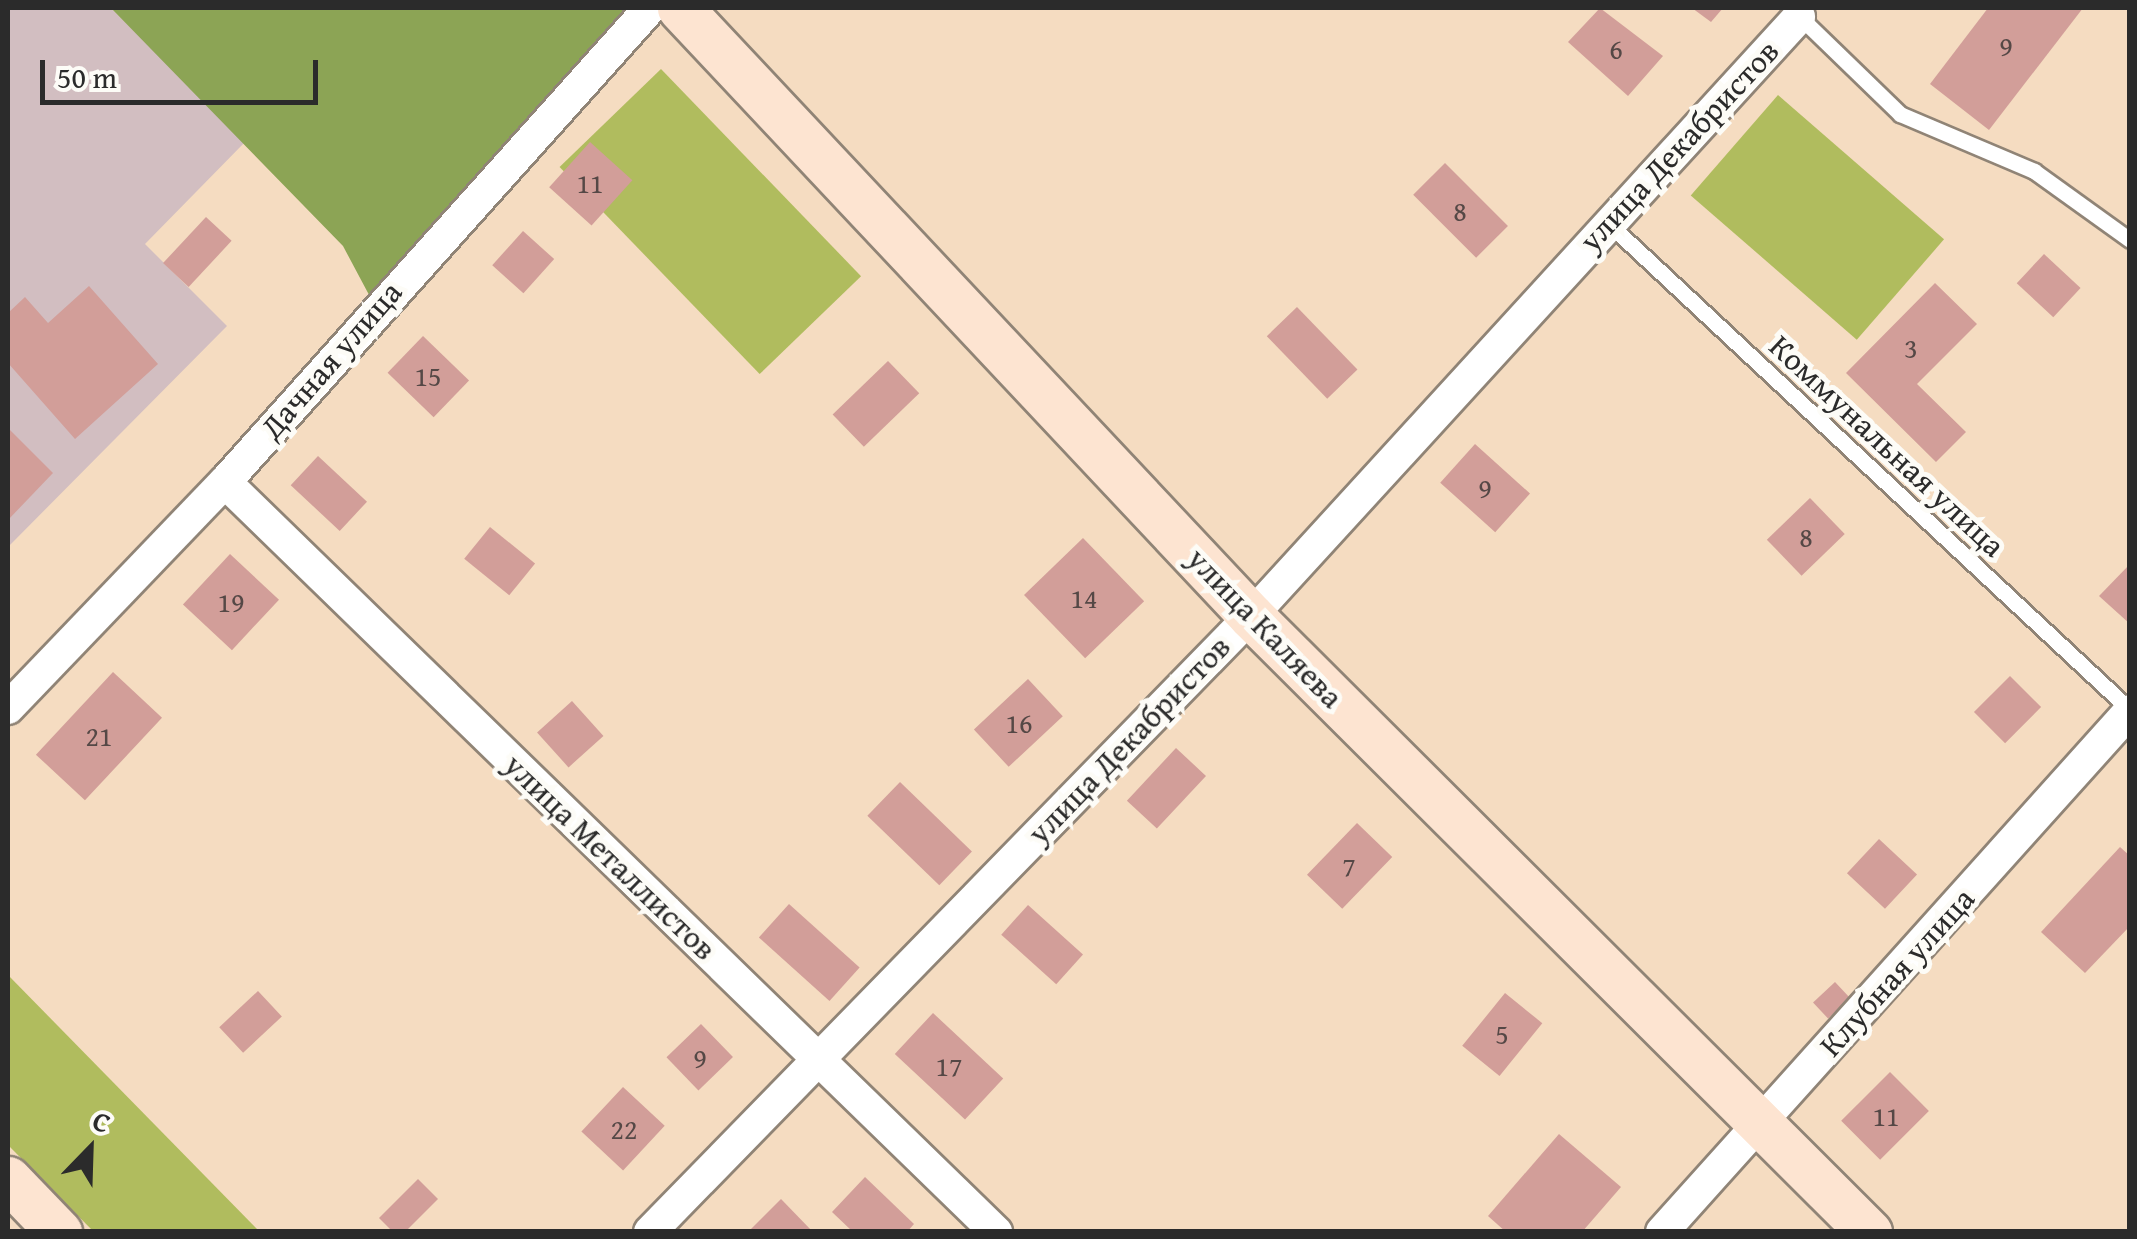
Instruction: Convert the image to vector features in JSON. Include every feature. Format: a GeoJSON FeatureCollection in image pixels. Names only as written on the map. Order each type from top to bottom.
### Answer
{"type":"FeatureCollection","features":[{"type":"Feature","properties":{"kind":"street","name":"Дачная улица"},"geometry":{"type":"LineString","coordinates":[[8,708],[225,482],[650,8]]}},
{"type":"Feature","properties":{"kind":"street","name":"улица Каляева"},"geometry":{"type":"LineString","coordinates":[[680,8],[1251,616],[1869,1232]]}},
{"type":"Feature","properties":{"kind":"street","name":"улица Декабристов"},"geometry":{"type":"LineString","coordinates":[[650,1232],[1251,616],[1798,12]]}},
{"type":"Feature","properties":{"kind":"street","name":"улица Металлистов"},"geometry":{"type":"LineString","coordinates":[[225,482],[996,1232]]}},
{"type":"Feature","properties":{"kind":"street","name":"Клубная улица"},"geometry":{"type":"LineString","coordinates":[[1662,1232],[2130,711]]}},
{"type":"Feature","properties":{"kind":"street"},"geometry":{"type":"LineString","coordinates":[[8,1179],[59,1232]]}},
{"type":"Feature","properties":{"kind":"lane"},"geometry":{"type":"LineString","coordinates":[[1798,12],[1900,114],[2034,171],[2130,240]]}},
{"type":"Feature","properties":{"kind":"lane","name":"Коммунальная улица"},"geometry":{"type":"LineString","coordinates":[[1608,223],[2130,711]]}},
{"type":"Feature","properties":{"kind":"shaded area"},"geometry":{"type":"Polygon","coordinates":[[[8,8],[111,8],[246,141],[145,244],[227,326],[8,547],[8,8]]]}},
{"type":"Feature","properties":{"kind":"green space"},"geometry":{"type":"Polygon","coordinates":[[[111,8],[650,8],[376,308],[343,246],[111,8]]]}},
{"type":"Feature","properties":{"kind":"green space"},"geometry":{"type":"Polygon","coordinates":[[[661,69],[861,276],[760,374],[560,167],[661,69]]]}},
{"type":"Feature","properties":{"kind":"green space"},"geometry":{"type":"Polygon","coordinates":[[[1778,95],[1944,239],[1857,340],[1691,195],[1778,95]]]}},
{"type":"Feature","properties":{"kind":"green space"},"geometry":{"type":"Polygon","coordinates":[[[8,975],[259,1231],[93,1231],[8,1145],[8,975]]]}},
{"type":"Feature","properties":{"kind":"building"},"geometry":{"type":"Polygon","coordinates":[[[1600,8],[1663,56],[1628,96],[1568,42],[1600,8]]]}},
{"type":"Feature","properties":{"kind":"building"},"geometry":{"type":"Polygon","coordinates":[[[1692,8],[1723,8],[1711,22],[1692,8]]]}},
{"type":"Feature","properties":{"kind":"building"},"geometry":{"type":"Polygon","coordinates":[[[1988,8],[2083,8],[1989,130],[1930,84],[1988,8]]]}},
{"type":"Feature","properties":{"kind":"building"},"geometry":{"type":"Polygon","coordinates":[[[590,142],[632,180],[592,225],[549,187],[590,142]]]}},
{"type":"Feature","properties":{"kind":"building"},"geometry":{"type":"Polygon","coordinates":[[[1445,163],[1508,226],[1476,258],[1413,195],[1445,163]]]}},
{"type":"Feature","properties":{"kind":"building"},"geometry":{"type":"Polygon","coordinates":[[[206,217],[232,241],[189,287],[163,263],[206,217]]]}},
{"type":"Feature","properties":{"kind":"building"},"geometry":{"type":"Polygon","coordinates":[[[523,231],[554,259],[523,293],[492,265],[523,231]]]}},
{"type":"Feature","properties":{"kind":"building"},"geometry":{"type":"Polygon","coordinates":[[[2044,254],[2081,288],[2053,317],[2017,283],[2044,254]]]}},
{"type":"Feature","properties":{"kind":"building"},"geometry":{"type":"Polygon","coordinates":[[[1935,283],[1977,324],[1917,384],[1966,432],[1936,462],[1846,373],[1935,283]]]}},
{"type":"Feature","properties":{"kind":"building"},"geometry":{"type":"Polygon","coordinates":[[[89,286],[158,364],[75,439],[8,363],[8,313],[25,297],[48,323],[89,286]]]}},
{"type":"Feature","properties":{"kind":"building"},"geometry":{"type":"Polygon","coordinates":[[[1297,307],[1357,370],[1327,399],[1267,336],[1297,307]]]}},
{"type":"Feature","properties":{"kind":"building"},"geometry":{"type":"Polygon","coordinates":[[[423,336],[469,380],[434,417],[388,373],[423,336]]]}},
{"type":"Feature","properties":{"kind":"building"},"geometry":{"type":"Polygon","coordinates":[[[888,361],[919,393],[864,447],[833,414],[888,361]]]}},
{"type":"Feature","properties":{"kind":"building"},"geometry":{"type":"Polygon","coordinates":[[[8,428],[53,473],[8,520],[8,428]]]}},
{"type":"Feature","properties":{"kind":"building"},"geometry":{"type":"Polygon","coordinates":[[[1475,444],[1530,494],[1495,532],[1440,483],[1475,444]]]}},
{"type":"Feature","properties":{"kind":"building"},"geometry":{"type":"Polygon","coordinates":[[[318,456],[367,502],[340,531],[291,485],[318,456]]]}},
{"type":"Feature","properties":{"kind":"building"},"geometry":{"type":"Polygon","coordinates":[[[1810,498],[1845,534],[1802,576],[1767,540],[1810,498]]]}},
{"type":"Feature","properties":{"kind":"building"},"geometry":{"type":"Polygon","coordinates":[[[490,527],[535,564],[509,595],[464,559],[490,527]]]}},
{"type":"Feature","properties":{"kind":"building"},"geometry":{"type":"Polygon","coordinates":[[[1083,538],[1144,601],[1085,658],[1024,595],[1083,538]]]}},
{"type":"Feature","properties":{"kind":"building"},"geometry":{"type":"Polygon","coordinates":[[[230,554],[279,600],[232,650],[183,604],[230,554]]]}},
{"type":"Feature","properties":{"kind":"building"},"geometry":{"type":"Polygon","coordinates":[[[2130,564],[2130,624],[2099,596],[2130,564]]]}},
{"type":"Feature","properties":{"kind":"building"},"geometry":{"type":"Polygon","coordinates":[[[113,672],[162,718],[85,800],[36,755],[113,672]]]}},
{"type":"Feature","properties":{"kind":"building"},"geometry":{"type":"Polygon","coordinates":[[[2010,676],[2041,707],[2005,743],[1974,712],[2010,676]]]}},
{"type":"Feature","properties":{"kind":"building"},"geometry":{"type":"Polygon","coordinates":[[[1028,679],[1063,716],[1009,767],[974,729],[1028,679]]]}},
{"type":"Feature","properties":{"kind":"building"},"geometry":{"type":"Polygon","coordinates":[[[572,701],[603,736],[569,767],[537,732],[572,701]]]}},
{"type":"Feature","properties":{"kind":"building"},"geometry":{"type":"Polygon","coordinates":[[[1176,748],[1206,776],[1157,829],[1127,801],[1176,748]]]}},
{"type":"Feature","properties":{"kind":"building"},"geometry":{"type":"Polygon","coordinates":[[[900,782],[972,851],[939,885],[867,816],[900,782]]]}},
{"type":"Feature","properties":{"kind":"building"},"geometry":{"type":"Polygon","coordinates":[[[1357,823],[1392,857],[1342,909],[1307,875],[1357,823]]]}},
{"type":"Feature","properties":{"kind":"building"},"geometry":{"type":"Polygon","coordinates":[[[1879,839],[1917,874],[1885,909],[1847,873],[1879,839]]]}},
{"type":"Feature","properties":{"kind":"building"},"geometry":{"type":"Polygon","coordinates":[[[2120,847],[2130,856],[2130,926],[2085,973],[2041,932],[2120,847]]]}},
{"type":"Feature","properties":{"kind":"building"},"geometry":{"type":"Polygon","coordinates":[[[789,904],[860,968],[829,1001],[759,937],[789,904]]]}},
{"type":"Feature","properties":{"kind":"building"},"geometry":{"type":"Polygon","coordinates":[[[1028,905],[1083,955],[1056,984],[1001,935],[1028,905]]]}},
{"type":"Feature","properties":{"kind":"building"},"geometry":{"type":"Polygon","coordinates":[[[1835,982],[1850,998],[1828,1019],[1813,1002],[1835,982]]]}},
{"type":"Feature","properties":{"kind":"building"},"geometry":{"type":"Polygon","coordinates":[[[258,991],[282,1017],[243,1053],[219,1027],[258,991]]]}},
{"type":"Feature","properties":{"kind":"building"},"geometry":{"type":"Polygon","coordinates":[[[1505,993],[1542,1023],[1500,1076],[1462,1046],[1505,993]]]}},
{"type":"Feature","properties":{"kind":"building"},"geometry":{"type":"Polygon","coordinates":[[[933,1013],[1003,1078],[965,1119],[895,1054],[933,1013]]]}},
{"type":"Feature","properties":{"kind":"building"},"geometry":{"type":"Polygon","coordinates":[[[701,1024],[733,1057],[698,1090],[666,1057],[701,1024]]]}},
{"type":"Feature","properties":{"kind":"building"},"geometry":{"type":"Polygon","coordinates":[[[1890,1072],[1929,1111],[1880,1160],[1841,1121],[1890,1072]]]}},
{"type":"Feature","properties":{"kind":"building"},"geometry":{"type":"Polygon","coordinates":[[[623,1087],[665,1126],[623,1170],[581,1132],[623,1087]]]}},
{"type":"Feature","properties":{"kind":"building"},"geometry":{"type":"Polygon","coordinates":[[[1559,1134],[1621,1187],[1582,1232],[1506,1232],[1488,1216],[1559,1134]]]}},
{"type":"Feature","properties":{"kind":"building"},"geometry":{"type":"Polygon","coordinates":[[[865,1177],[914,1224],[907,1232],[853,1232],[832,1212],[865,1177]]]}},
{"type":"Feature","properties":{"kind":"building"},"geometry":{"type":"Polygon","coordinates":[[[418,1179],[438,1199],[405,1232],[393,1232],[379,1218],[418,1179]]]}},
{"type":"Feature","properties":{"kind":"building"},"geometry":{"type":"Polygon","coordinates":[[[781,1199],[813,1232],[748,1232],[781,1199]]]}}]}
